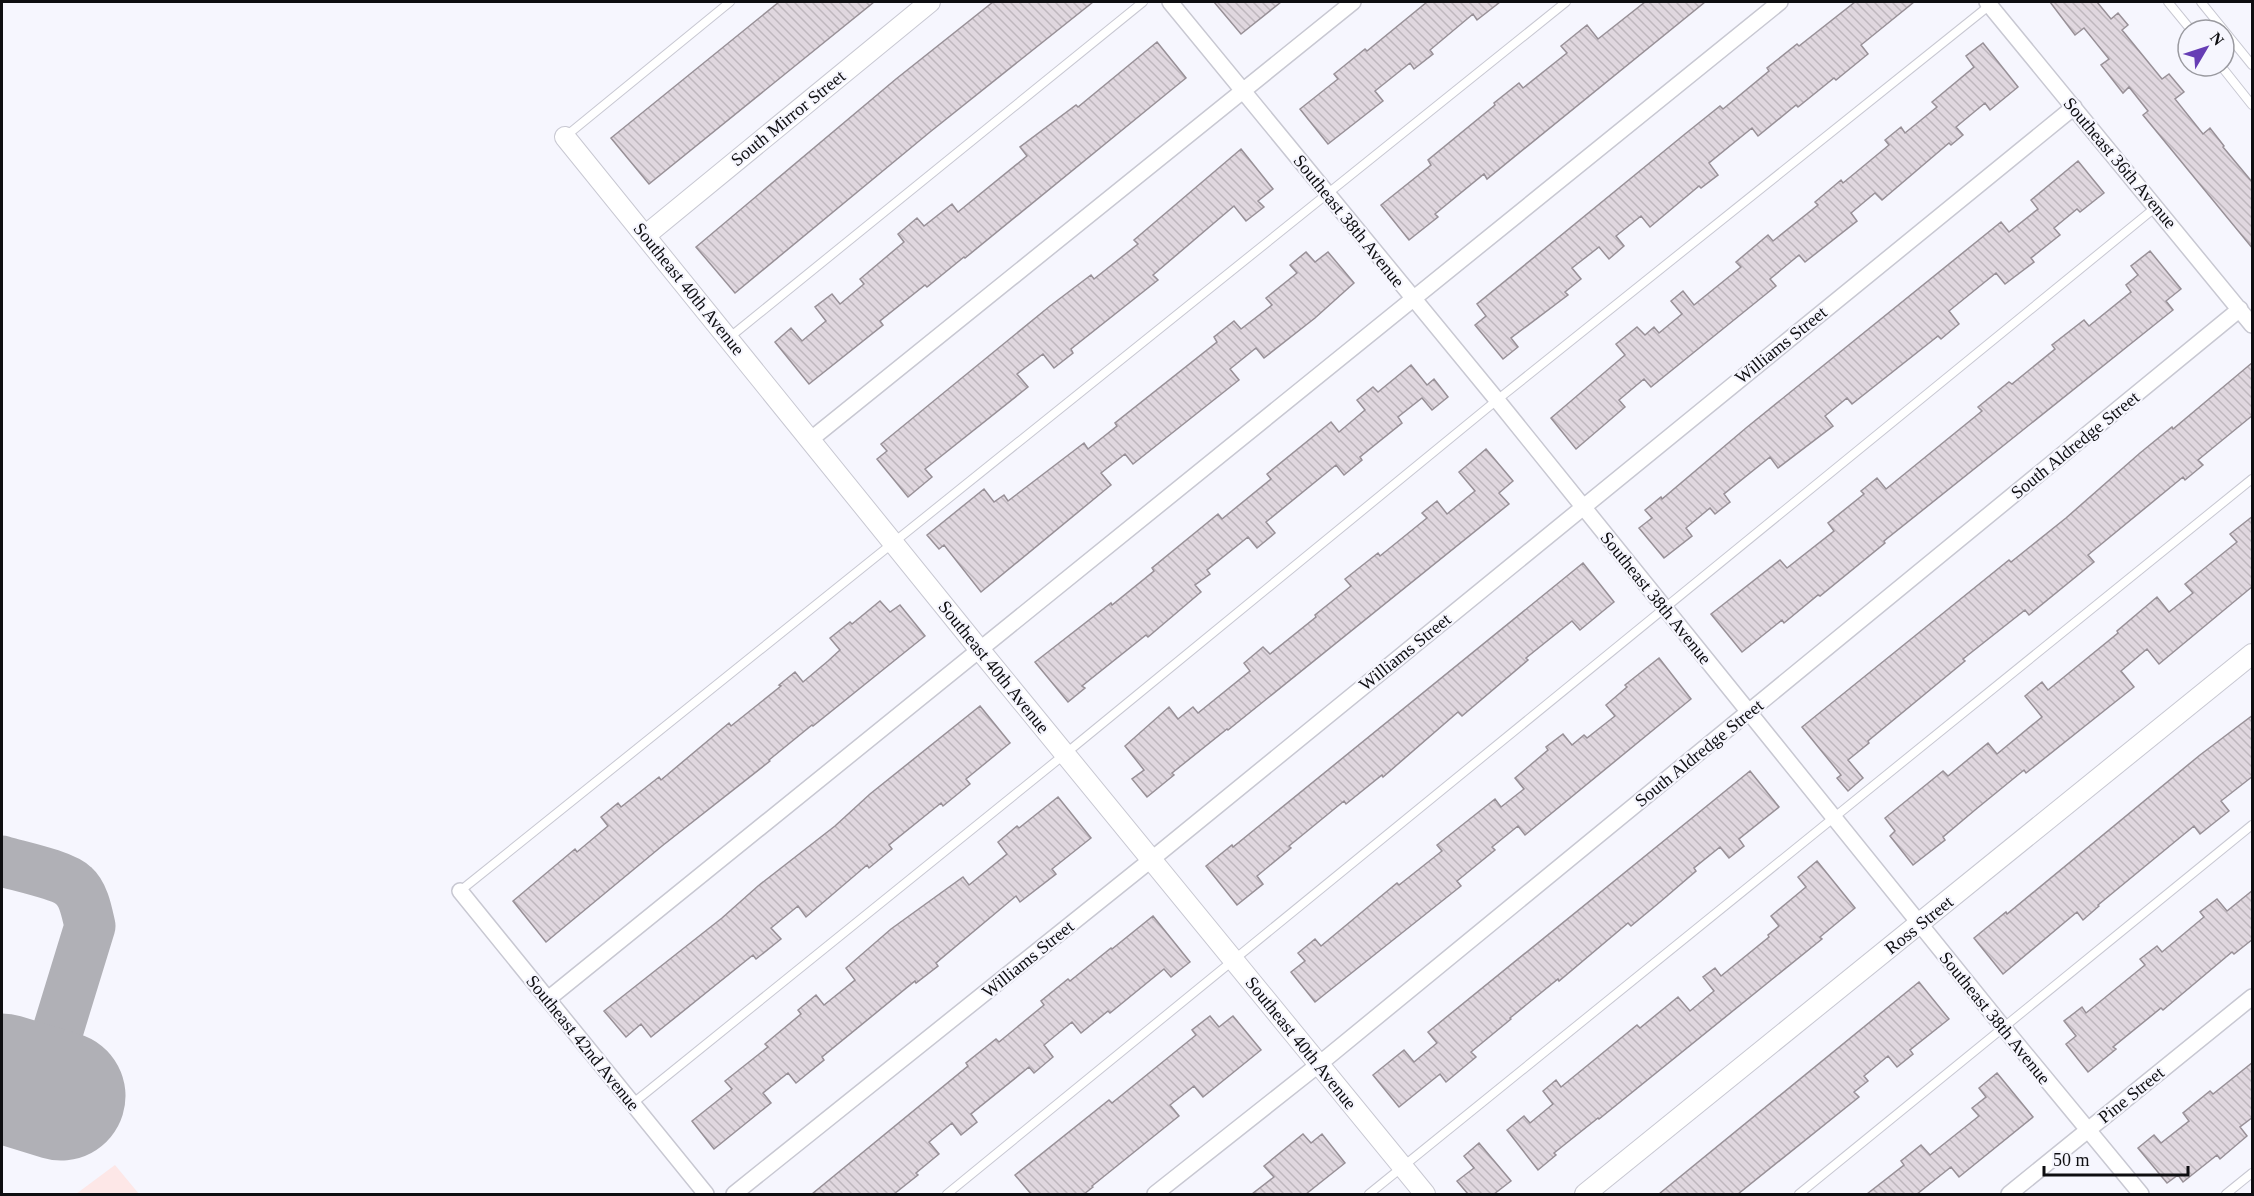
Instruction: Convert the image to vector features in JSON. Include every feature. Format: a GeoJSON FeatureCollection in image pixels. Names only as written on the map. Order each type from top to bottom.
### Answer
{"type":"FeatureCollection","features":[{"type":"Feature","properties":{"kind":"street","name":"South Mirror Street"},"geometry":{"type":"LineString","coordinates":[[646,235],[930,2]]}},
{"type":"Feature","properties":{"kind":"street","name":"Southeast 38th Avenue"},"geometry":{"type":"LineString","coordinates":[[1170,2],[1497,400],[2087,1131],[2141,1194]]}},
{"type":"Feature","properties":{"kind":"street"},"geometry":{"type":"LineString","coordinates":[[810,440],[1353,2]]}},
{"type":"Feature","properties":{"kind":"street"},"geometry":{"type":"LineString","coordinates":[[548,999],[1780,2]]}},
{"type":"Feature","properties":{"kind":"street","name":"Southeast 36th Avenue"},"geometry":{"type":"LineString","coordinates":[[1989,3],[2253,325]]}},
{"type":"Feature","properties":{"kind":"street","name":"Williams Street"},"geometry":{"type":"LineString","coordinates":[[734,1194],[1152,859],[2074,107]]}},
{"type":"Feature","properties":{"kind":"street","name":"Southeast 40th Avenue"},"geometry":{"type":"LineString","coordinates":[[565,137],[979,649],[1425,1194]]}},
{"type":"Feature","properties":{"kind":"street","name":"South Aldredge Street"},"geometry":{"type":"LineString","coordinates":[[1155,1194],[1318,1065],[2240,309]]}},
{"type":"Feature","properties":{"kind":"street","name":"Ross Street"},"geometry":{"type":"LineString","coordinates":[[1585,1194],[2253,654]]}},
{"type":"Feature","properties":{"kind":"street","name":"Southeast 42nd Avenue"},"geometry":{"type":"LineString","coordinates":[[460,891],[706,1194]]}},
{"type":"Feature","properties":{"kind":"street","name":"Pine Street"},"geometry":{"type":"LineString","coordinates":[[2009,1194],[2253,997]]}},
{"type":"Feature","properties":{"kind":"lane"},"geometry":{"type":"LineString","coordinates":[[565,137],[730,2]]}},
{"type":"Feature","properties":{"kind":"lane"},"geometry":{"type":"LineString","coordinates":[[728,338],[1143,2]]}},
{"type":"Feature","properties":{"kind":"lane"},"geometry":{"type":"LineString","coordinates":[[460,891],[1566,2]]}},
{"type":"Feature","properties":{"kind":"lane"},"geometry":{"type":"LineString","coordinates":[[2168,2],[2181,18]]}},
{"type":"Feature","properties":{"kind":"lane"},"geometry":{"type":"LineString","coordinates":[[2202,2],[2253,65]]}},
{"type":"Feature","properties":{"kind":"lane"},"geometry":{"type":"LineString","coordinates":[[632,1104],[1989,3]]}},
{"type":"Feature","properties":{"kind":"lane"},"geometry":{"type":"LineString","coordinates":[[2231,78],[2253,105]]}},
{"type":"Feature","properties":{"kind":"lane"},"geometry":{"type":"LineString","coordinates":[[947,1194],[2156,207]]}},
{"type":"Feature","properties":{"kind":"lane"},"geometry":{"type":"LineString","coordinates":[[1369,1194],[2253,479]]}},
{"type":"Feature","properties":{"kind":"lane"},"geometry":{"type":"LineString","coordinates":[[1799,1194],[2253,825]]}},
{"type":"Feature","properties":{"kind":"lane"},"geometry":{"type":"LineString","coordinates":[[2226,1194],[2253,1173]]}},
{"type":"Feature","properties":{"kind":"shaded area"},"geometry":{"type":"Polygon","coordinates":[[[115,1165],[139,1194],[76,1194],[115,1165]]]}},
{"type":"Feature","properties":{"kind":"building"},"geometry":{"type":"Polygon","coordinates":[[[779,2],[874,2],[649,184],[611,138],[779,2]]]}},
{"type":"Feature","properties":{"kind":"building"},"geometry":{"type":"Polygon","coordinates":[[[993,2],[1093,2],[930,132],[735,293],[696,247],[896,79],[993,2]]]}},
{"type":"Feature","properties":{"kind":"building"},"geometry":{"type":"Polygon","coordinates":[[[1214,2],[1281,2],[1241,34],[1214,2]]]}},
{"type":"Feature","properties":{"kind":"building"},"geometry":{"type":"Polygon","coordinates":[[[1427,2],[1500,2],[1477,20],[1473,14],[1430,50],[1433,54],[1414,69],[1410,63],[1375,91],[1383,101],[1328,144],[1300,109],[1338,79],[1334,74],[1365,49],[1367,51],[1427,2]]]}},
{"type":"Feature","properties":{"kind":"building"},"geometry":{"type":"Polygon","coordinates":[[[1645,2],[1705,2],[1487,179],[1484,174],[1435,214],[1438,217],[1409,240],[1381,205],[1431,165],[1428,160],[1495,105],[1494,103],[1519,83],[1523,88],[1567,53],[1561,46],[1587,25],[1598,39],[1645,2]]]}},
{"type":"Feature","properties":{"kind":"building"},"geometry":{"type":"Polygon","coordinates":[[[1855,2],[1914,2],[1861,45],[1868,54],[1836,80],[1834,78],[1798,107],[1796,105],[1758,136],[1752,128],[1709,163],[1718,175],[1701,188],[1699,186],[1650,227],[1641,216],[1616,236],[1624,246],[1609,259],[1599,247],[1572,268],[1581,279],[1565,292],[1568,295],[1511,338],[1518,347],[1503,359],[1475,325],[1486,316],[1477,304],[1720,106],[1723,109],[1769,71],[1767,68],[1797,44],[1799,46],[1855,2]]]}},
{"type":"Feature","properties":{"kind":"building"},"geometry":{"type":"Polygon","coordinates":[[[2050,2],[2097,2],[2111,19],[2118,13],[2128,25],[2122,30],[2162,79],[2169,74],[2184,92],[2175,99],[2203,134],[2210,128],[2253,183],[2253,249],[2143,115],[2148,111],[2129,87],[2123,93],[2101,65],[2109,59],[2084,28],[2075,35],[2050,2]]]}},
{"type":"Feature","properties":{"kind":"building"},"geometry":{"type":"Polygon","coordinates":[[[1157,42],[1186,78],[965,258],[927,287],[925,285],[880,321],[883,325],[809,384],[775,342],[791,328],[802,341],[826,321],[815,307],[832,294],[840,304],[864,284],[860,279],[904,242],[898,234],[917,218],[924,226],[952,204],[958,212],[1027,156],[1020,147],[1076,105],[1078,107],[1157,42]]]}},
{"type":"Feature","properties":{"kind":"building"},"geometry":{"type":"Polygon","coordinates":[[[1983,43],[2018,87],[1990,110],[1985,103],[1956,127],[1963,135],[1951,145],[1949,143],[1882,200],[1875,193],[1851,213],[1857,221],[1805,262],[1799,255],[1770,279],[1776,286],[1651,387],[1644,379],[1619,400],[1625,407],[1576,449],[1551,418],[1625,355],[1616,344],[1637,327],[1645,335],[1654,327],[1659,333],[1682,314],[1671,301],[1683,291],[1694,305],[1741,267],[1736,262],[1768,235],[1773,241],[1818,205],[1815,202],[1841,180],[1843,183],[1889,145],[1885,140],[1901,127],[1905,133],[1937,107],[1932,102],[1974,67],[1966,56],[1983,43]]]}},
{"type":"Feature","properties":{"kind":"building"},"geometry":{"type":"Polygon","coordinates":[[[1241,149],[1273,189],[1258,201],[1264,207],[1246,221],[1234,206],[1153,275],[1158,280],[1071,349],[1073,353],[1054,368],[1043,354],[1017,374],[1028,387],[925,469],[932,477],[908,497],[877,459],[887,451],[881,444],[1050,306],[1091,275],[1094,279],[1138,244],[1134,240],[1241,149]]]}},
{"type":"Feature","properties":{"kind":"building"},"geometry":{"type":"Polygon","coordinates":[[[2078,161],[2104,193],[2080,212],[2077,209],[2054,228],[2060,235],[2031,258],[2034,262],[2005,284],[1996,273],[1949,311],[1959,324],[1941,339],[1938,336],[1852,404],[1847,398],[1825,416],[1833,426],[1778,468],[1770,457],[1724,494],[1730,502],[1715,514],[1710,508],[1686,528],[1692,536],[1664,558],[1639,528],[1652,518],[1645,510],[1661,497],[1662,499],[1746,428],[2001,222],[2009,232],[2038,209],[2031,200],[2078,161]]]}},
{"type":"Feature","properties":{"kind":"building"},"geometry":{"type":"Polygon","coordinates":[[[2150,251],[2181,289],[2166,301],[2173,310],[1884,541],[1885,543],[1820,596],[1818,595],[1784,623],[1782,620],[1742,652],[1711,614],[1780,560],[1787,568],[1834,531],[1828,523],[1864,494],[1861,491],[1877,478],[1886,489],[1982,411],[1978,407],[2009,382],[2012,384],[2055,349],[2052,345],[2084,320],[2089,326],[2131,292],[2126,285],[2138,275],[2131,266],[2150,251]]]}},
{"type":"Feature","properties":{"kind":"building"},"geometry":{"type":"Polygon","coordinates":[[[1306,252],[1315,262],[1328,252],[1354,283],[1315,318],[1264,358],[1256,348],[1230,369],[1239,380],[1133,464],[1125,454],[1101,473],[1111,485],[981,592],[944,545],[939,549],[927,535],[984,489],[994,502],[1004,495],[1008,501],[1084,443],[1088,449],[1117,426],[1115,423],[1217,342],[1214,337],[1234,321],[1241,329],[1272,305],[1266,298],[1297,273],[1290,265],[1306,252]]]}},
{"type":"Feature","properties":{"kind":"building"},"geometry":{"type":"Polygon","coordinates":[[[2253,362],[2253,415],[2198,460],[2203,465],[2185,480],[2183,477],[2088,555],[2094,562],[2029,615],[2025,610],[1963,659],[1965,661],[1868,741],[1869,743],[1848,760],[1863,778],[1848,791],[1837,778],[1841,775],[1802,727],[2009,560],[2011,562],[2066,518],[2140,453],[2172,427],[2173,429],[2253,362]]]}},
{"type":"Feature","properties":{"kind":"building"},"geometry":{"type":"Polygon","coordinates":[[[1411,365],[1427,385],[1434,379],[1448,397],[1432,410],[1422,398],[1398,417],[1402,423],[1360,457],[1362,460],[1344,475],[1336,465],[1266,522],[1275,533],[1257,548],[1248,537],[1207,570],[1210,574],[1195,585],[1201,592],[1148,637],[1146,635],[1082,686],[1085,688],[1068,702],[1035,662],[1111,603],[1112,605],[1154,571],[1152,568],[1218,514],[1222,519],[1271,479],[1267,474],[1331,422],[1339,432],[1365,410],[1357,400],[1373,387],[1378,392],[1411,365]]]}},
{"type":"Feature","properties":{"kind":"building"},"geometry":{"type":"Polygon","coordinates":[[[1486,449],[1513,481],[1499,493],[1509,504],[1172,773],[1174,775],[1147,797],[1132,779],[1144,770],[1125,746],[1169,707],[1178,719],[1193,707],[1198,713],[1250,671],[1244,663],[1263,647],[1270,654],[1351,586],[1345,579],[1378,553],[1380,556],[1427,518],[1422,513],[1437,501],[1447,514],[1475,491],[1459,472],[1486,449]]]}},
{"type":"Feature","properties":{"kind":"building"},"geometry":{"type":"Polygon","coordinates":[[[2253,516],[2253,586],[2159,664],[2147,649],[2121,671],[2134,687],[2026,773],[2024,770],[1943,837],[1945,840],[1913,865],[1890,836],[1895,831],[1885,818],[1943,771],[1948,776],[1988,743],[1997,754],[2042,717],[2025,696],[2042,682],[2048,690],[2118,633],[2117,631],[2157,597],[2169,612],[2193,593],[2185,584],[2237,542],[2230,534],[2253,516]]]}},
{"type":"Feature","properties":{"kind":"building"},"geometry":{"type":"Polygon","coordinates":[[[1583,563],[1614,602],[1580,630],[1572,621],[1526,658],[1528,660],[1462,716],[1458,712],[1383,777],[1382,775],[1346,804],[1344,801],[1289,846],[1291,848],[1257,876],[1263,884],[1237,905],[1206,866],[1232,845],[1233,847],[1583,563]]]}},
{"type":"Feature","properties":{"kind":"building"},"geometry":{"type":"Polygon","coordinates":[[[880,601],[890,612],[900,605],[925,636],[662,846],[546,942],[513,901],[575,849],[577,852],[608,826],[601,817],[618,803],[621,807],[659,777],[661,780],[729,723],[731,726],[781,686],[779,685],[795,672],[803,682],[840,650],[830,638],[850,622],[852,624],[880,601]]]}},
{"type":"Feature","properties":{"kind":"building"},"geometry":{"type":"Polygon","coordinates":[[[1659,658],[1691,699],[1525,835],[1518,826],[1492,847],[1495,850],[1457,881],[1461,886],[1315,1002],[1291,972],[1305,961],[1298,953],[1315,939],[1321,946],[1397,883],[1399,885],[1442,851],[1437,845],[1495,799],[1501,807],[1524,789],[1515,778],[1548,750],[1546,747],[1563,734],[1572,745],[1584,735],[1587,738],[1615,716],[1606,705],[1627,687],[1625,685],[1659,658]]]}},
{"type":"Feature","properties":{"kind":"building"},"geometry":{"type":"Polygon","coordinates":[[[980,706],[1010,743],[966,779],[970,784],[943,806],[941,803],[889,845],[892,849],[869,868],[867,865],[806,917],[798,906],[771,928],[781,939],[756,959],[753,955],[651,1037],[641,1024],[626,1037],[604,1011],[722,918],[758,886],[835,826],[870,794],[980,706]]]}},
{"type":"Feature","properties":{"kind":"building"},"geometry":{"type":"Polygon","coordinates":[[[2253,715],[2253,776],[2221,801],[2229,811],[2200,834],[2194,826],[2083,920],[2077,912],[2003,974],[1974,938],[2006,912],[2007,914],[2200,755],[2253,715]]]}},
{"type":"Feature","properties":{"kind":"building"},"geometry":{"type":"Polygon","coordinates":[[[1750,771],[1779,807],[1739,839],[1744,846],[1729,858],[1720,847],[1694,868],[1696,871],[1631,926],[1628,923],[1559,981],[1558,979],[1510,1018],[1471,1052],[1476,1057],[1446,1082],[1440,1074],[1399,1107],[1373,1075],[1404,1050],[1414,1062],[1437,1043],[1428,1032],[1750,771]]]}},
{"type":"Feature","properties":{"kind":"building"},"geometry":{"type":"Polygon","coordinates":[[[1058,797],[1091,838],[1052,869],[1056,874],[1020,902],[1016,896],[936,963],[938,966],[916,983],[915,981],[822,1057],[824,1060],[796,1083],[788,1073],[763,1093],[771,1103],[714,1149],[692,1121],[732,1089],[725,1081],[768,1047],[765,1044],[801,1014],[798,1010],[816,995],[824,1005],[855,980],[846,968],[891,929],[963,877],[969,885],[1007,854],[998,842],[1058,797]]]}},
{"type":"Feature","properties":{"kind":"building"},"geometry":{"type":"Polygon","coordinates":[[[1817,861],[1855,908],[1820,937],[1822,939],[1554,1153],[1556,1155],[1538,1170],[1507,1130],[1524,1116],[1530,1123],[1553,1104],[1543,1091],[1556,1080],[1561,1087],[1637,1025],[1640,1028],[1678,997],[1690,1011],[1714,991],[1703,977],[1715,968],[1721,976],[1769,937],[1768,935],[1779,926],[1771,916],[1806,887],[1798,877],[1817,861]]]}},
{"type":"Feature","properties":{"kind":"building"},"geometry":{"type":"Polygon","coordinates":[[[2253,890],[2253,939],[2234,954],[2232,952],[2163,1010],[2161,1008],[2113,1047],[2116,1049],[2088,1072],[2066,1044],[2076,1036],[2064,1021],[2082,1007],[2086,1013],[2145,965],[2140,959],[2157,946],[2162,952],[2204,917],[2200,912],[2217,899],[2227,911],[2253,890]]]}},
{"type":"Feature","properties":{"kind":"building"},"geometry":{"type":"Polygon","coordinates":[[[1153,916],[1190,962],[1171,977],[1164,969],[1110,1013],[1108,1011],[1081,1033],[1072,1022],[1044,1045],[1053,1057],[1034,1073],[1029,1067],[971,1114],[977,1122],[961,1135],[952,1123],[929,1142],[939,1154],[894,1194],[812,1194],[968,1066],[966,1063],[996,1039],[999,1042],[1044,1005],[1041,1001],[1153,916]]]}},
{"type":"Feature","properties":{"kind":"building"},"geometry":{"type":"Polygon","coordinates":[[[1919,982],[1949,1019],[1910,1050],[1913,1054],[1897,1067],[1888,1056],[1864,1076],[1868,1081],[1854,1092],[1859,1097],[1738,1194],[1659,1194],[1919,982]]]}},
{"type":"Feature","properties":{"kind":"building"},"geometry":{"type":"Polygon","coordinates":[[[1210,1016],[1219,1027],[1233,1016],[1261,1050],[1203,1097],[1194,1086],[1170,1105],[1179,1116],[1084,1194],[1031,1194],[1015,1175],[1109,1100],[1112,1103],[1196,1035],[1192,1030],[1210,1016]]]}},
{"type":"Feature","properties":{"kind":"building"},"geometry":{"type":"Polygon","coordinates":[[[2253,1062],[2253,1117],[2240,1127],[2247,1136],[2220,1159],[2217,1155],[2183,1182],[2178,1175],[2167,1183],[2138,1148],[2154,1135],[2161,1143],[2189,1121],[2183,1113],[2210,1091],[2213,1094],[2253,1062]]]}},
{"type":"Feature","properties":{"kind":"building"},"geometry":{"type":"Polygon","coordinates":[[[1997,1073],[2033,1117],[1959,1177],[1951,1167],[1917,1194],[1867,1194],[1904,1165],[1901,1161],[1921,1145],[1930,1155],[1979,1116],[1972,1108],[1986,1097],[1979,1088],[1997,1073]]]}},
{"type":"Feature","properties":{"kind":"building"},"geometry":{"type":"Polygon","coordinates":[[[1303,1134],[1311,1143],[1322,1134],[1345,1163],[1306,1194],[1252,1194],[1274,1177],[1264,1166],[1303,1134]]]}},
{"type":"Feature","properties":{"kind":"building"},"geometry":{"type":"Polygon","coordinates":[[[1479,1143],[1511,1181],[1494,1194],[1468,1194],[1457,1181],[1474,1168],[1464,1156],[1479,1143]]]}},
{"type":"Feature","properties":{"kind":"taxiway"},"geometry":{"type":"LineString","coordinates":[[2,861],[51,875],[74,886],[83,899],[90,926],[40,1089]]}},
{"type":"Feature","properties":{"kind":"runway"},"geometry":{"type":"LineString","coordinates":[[2,1078],[61,1096]]}}]}
